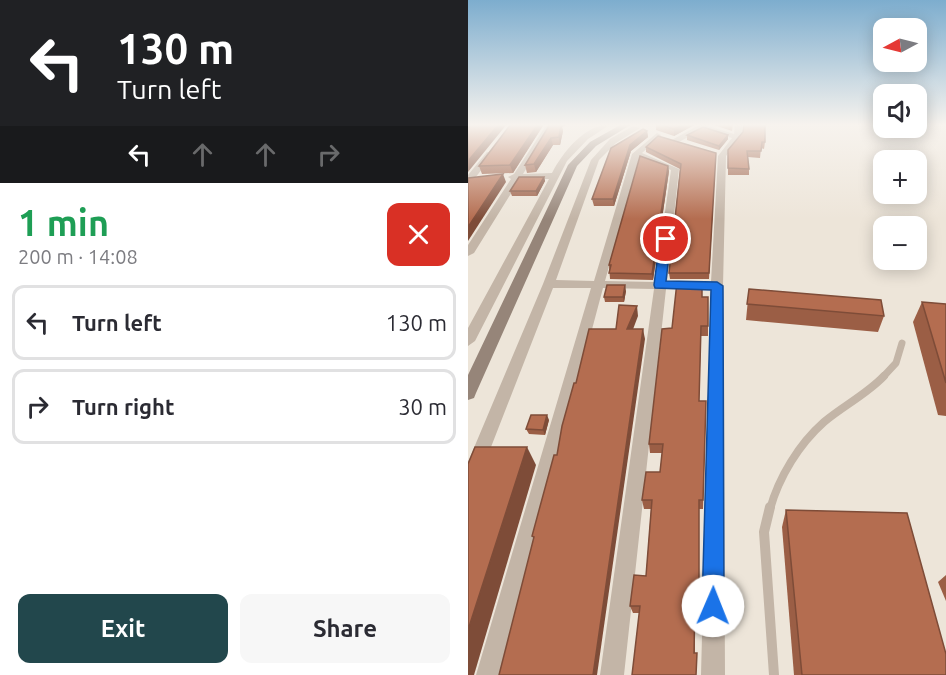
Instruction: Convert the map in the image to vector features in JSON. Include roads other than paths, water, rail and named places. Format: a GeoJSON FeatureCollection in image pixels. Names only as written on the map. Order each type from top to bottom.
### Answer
{"type":"FeatureCollection","features":[{"type":"Feature","properties":{"kind":"street"},"geometry":{"type":"LineString","coordinates":[[471,179],[489,156]]}},
{"type":"Feature","properties":{"kind":"street"},"geometry":{"type":"LineString","coordinates":[[468,253],[531,156]]}},
{"type":"Feature","properties":{"kind":"street"},"geometry":{"type":"LineString","coordinates":[[468,341],[567,156]]}},
{"type":"Feature","properties":{"kind":"street"},"geometry":{"type":"LineString","coordinates":[[468,393],[573,165],[582,156]]}},
{"type":"Feature","properties":{"kind":"street"},"geometry":{"type":"LineString","coordinates":[[468,483],[599,156]]}},
{"type":"Feature","properties":{"kind":"street"},"geometry":{"type":"LineString","coordinates":[[488,675],[636,156]]}},
{"type":"Feature","properties":{"kind":"street"},"geometry":{"type":"LineString","coordinates":[[612,675],[675,169],[640,156]]}},
{"type":"Feature","properties":{"kind":"street"},"geometry":{"type":"LineString","coordinates":[[712,675],[717,156]]}},
{"type":"Feature","properties":{"kind":"street"},"geometry":{"type":"LineString","coordinates":[[499,178],[557,176]]}},
{"type":"Feature","properties":{"kind":"street"},"geometry":{"type":"LineString","coordinates":[[549,284],[717,286]]}},
{"type":"Feature","properties":{"kind":"lane"},"geometry":{"type":"LineString","coordinates":[[774,675],[764,532],[775,490],[793,459],[824,423],[879,381],[896,363],[902,343]]}}]}
